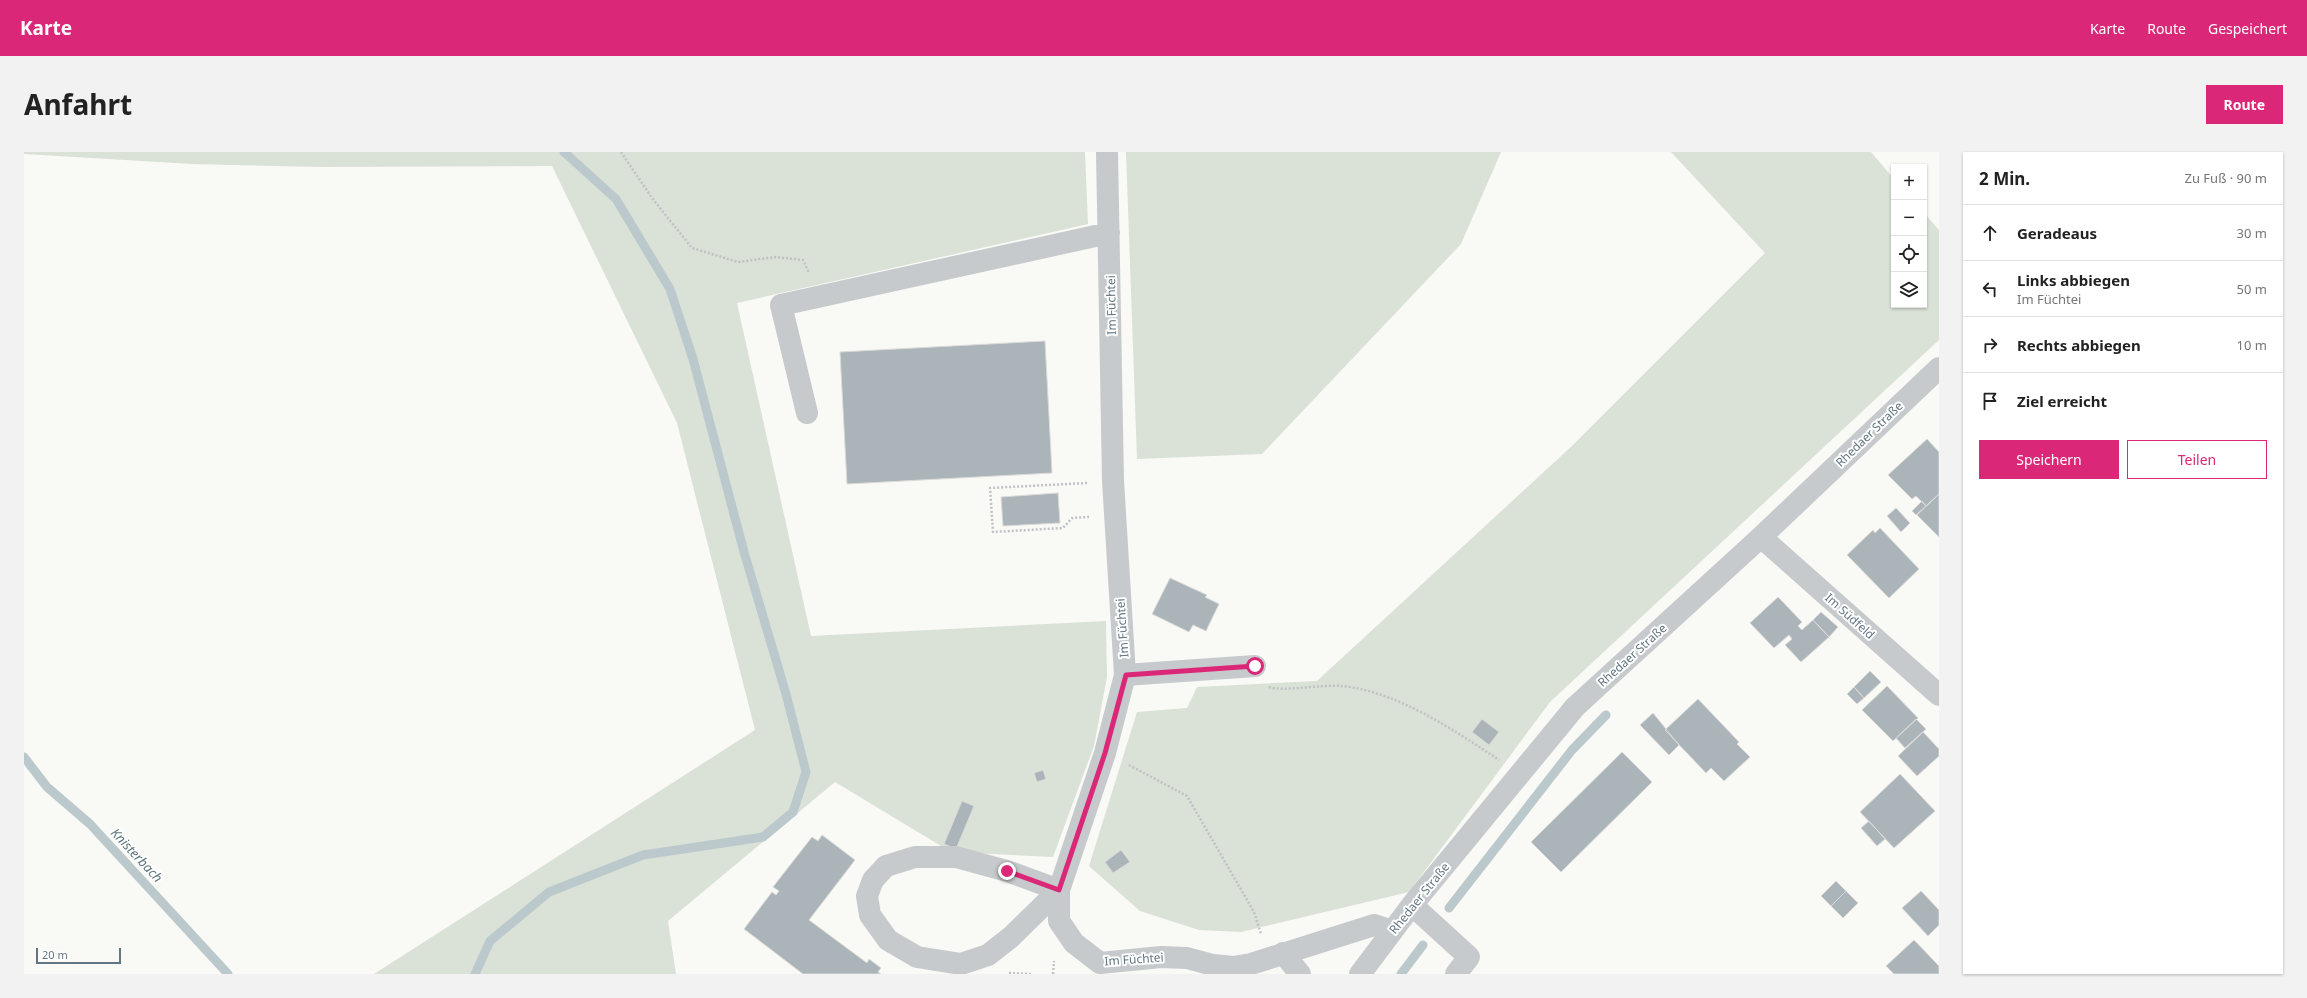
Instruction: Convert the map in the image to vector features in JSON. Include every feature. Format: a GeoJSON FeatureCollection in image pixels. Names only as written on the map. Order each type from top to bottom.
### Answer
{"type":"FeatureCollection","features":[{"type":"Feature","properties":{"kind":"street","name":"Im Füchtei"},"geometry":{"type":"LineString","coordinates":[[1106,152],[1115,516],[1126,675],[1105,753],[1059,890],[1059,921],[1074,943],[1100,963],[1161,957],[1187,958],[1213,965],[1233,967],[1250,964],[1374,925],[1392,931]]}},
{"type":"Feature","properties":{"kind":"street"},"geometry":{"type":"LineString","coordinates":[[807,413],[781,305],[1109,233]]}},
{"type":"Feature","properties":{"kind":"street","name":"Rhedaer Straße"},"geometry":{"type":"LineString","coordinates":[[1360,974],[1412,905],[1575,707],[1761,537],[1939,368]]}},
{"type":"Feature","properties":{"kind":"street","name":"Im Südfeld"},"geometry":{"type":"LineString","coordinates":[[1761,537],[1939,695]]}},
{"type":"Feature","properties":{"kind":"street"},"geometry":{"type":"LineString","coordinates":[[1126,675],[1255,666]]}},
{"type":"Feature","properties":{"kind":"street"},"geometry":{"type":"LineString","coordinates":[[915,857],[956,857],[1007,871],[1059,890],[1011,937],[988,955],[962,964],[917,957],[888,940],[870,915],[867,896],[873,880],[886,866],[915,857]]}},
{"type":"Feature","properties":{"kind":"street"},"geometry":{"type":"LineString","coordinates":[[1412,905],[1469,957],[1456,974]]}},
{"type":"Feature","properties":{"kind":"street"},"geometry":{"type":"LineString","coordinates":[[1275,955],[1300,974]]}},
{"type":"Feature","properties":{"kind":"path"},"geometry":{"type":"LineString","coordinates":[[621,152],[652,198],[692,248],[738,262],[776,257],[803,260],[812,278],[817,297]]}},
{"type":"Feature","properties":{"kind":"path"},"geometry":{"type":"LineString","coordinates":[[1114,481],[990,488],[993,532],[1063,528],[1072,518],[1115,516]]}},
{"type":"Feature","properties":{"kind":"path"},"geometry":{"type":"LineString","coordinates":[[1255,666],[1269,688],[1342,686],[1385,696],[1457,732],[1501,762]]}},
{"type":"Feature","properties":{"kind":"path"},"geometry":{"type":"LineString","coordinates":[[1105,753],[1187,796],[1254,912],[1275,955]]}},
{"type":"Feature","properties":{"kind":"shaded area"},"geometry":{"type":"Polygon","coordinates":[[[24,152],[1085,152],[1088,224],[737,303],[811,636],[1106,621],[1107,677],[1094,746],[1053,857],[951,852],[835,782],[668,921],[676,974],[374,974],[755,730],[677,423],[552,166],[320,167],[192,164],[24,154],[24,152]]]}},
{"type":"Feature","properties":{"kind":"shaded area"},"geometry":{"type":"Polygon","coordinates":[[[1126,152],[1501,152],[1461,244],[1262,454],[1137,459],[1126,152]]]}},
{"type":"Feature","properties":{"kind":"shaded area"},"geometry":{"type":"Polygon","coordinates":[[[1671,152],[1871,152],[1891,175],[1891,308],[1927,308],[1927,216],[1939,230],[1939,340],[1550,702],[1409,892],[1241,932],[1199,930],[1140,911],[1089,866],[1137,712],[1187,708],[1197,687],[1317,681],[1573,445],[1765,253],[1671,152]]]}},
{"type":"Feature","properties":{"kind":"building"},"geometry":{"type":"Polygon","coordinates":[[[1045,341],[1052,473],[847,484],[840,352],[1045,341]]]}},
{"type":"Feature","properties":{"kind":"building"},"geometry":{"type":"Polygon","coordinates":[[[1927,439],[1939,452],[1939,494],[1926,506],[1916,496],[1912,499],[1888,475],[1927,439]]]}},
{"type":"Feature","properties":{"kind":"building"},"geometry":{"type":"Polygon","coordinates":[[[1058,493],[1060,523],[1003,526],[1001,497],[1058,493]]]}},
{"type":"Feature","properties":{"kind":"building"},"geometry":{"type":"Polygon","coordinates":[[[1939,494],[1939,537],[1917,515],[1939,494]]]}},
{"type":"Feature","properties":{"kind":"building"},"geometry":{"type":"Polygon","coordinates":[[[1922,501],[1926,506],[1916,515],[1912,511],[1922,501]]]}},
{"type":"Feature","properties":{"kind":"building"},"geometry":{"type":"Polygon","coordinates":[[[1896,508],[1910,523],[1901,532],[1887,516],[1896,508]]]}},
{"type":"Feature","properties":{"kind":"building"},"geometry":{"type":"Polygon","coordinates":[[[1880,528],[1919,569],[1889,598],[1847,555],[1873,530],[1875,533],[1880,528]]]}},
{"type":"Feature","properties":{"kind":"building"},"geometry":{"type":"Polygon","coordinates":[[[1170,578],[1207,595],[1205,597],[1219,604],[1206,631],[1193,625],[1189,632],[1152,614],[1170,578]]]}},
{"type":"Feature","properties":{"kind":"building"},"geometry":{"type":"Polygon","coordinates":[[[1778,597],[1802,622],[1798,626],[1802,630],[1813,620],[1829,637],[1801,662],[1785,645],[1792,639],[1789,635],[1774,648],[1750,623],[1778,597]]]}},
{"type":"Feature","properties":{"kind":"building"},"geometry":{"type":"Polygon","coordinates":[[[1821,612],[1838,627],[1829,637],[1813,620],[1821,612]]]}},
{"type":"Feature","properties":{"kind":"building"},"geometry":{"type":"Polygon","coordinates":[[[1870,671],[1881,682],[1864,698],[1854,687],[1870,671]]]}},
{"type":"Feature","properties":{"kind":"building"},"geometry":{"type":"Polygon","coordinates":[[[1887,686],[1918,718],[1893,741],[1862,710],[1887,686]]]}},
{"type":"Feature","properties":{"kind":"building"},"geometry":{"type":"Polygon","coordinates":[[[1854,687],[1864,698],[1857,704],[1847,694],[1854,687]]]}},
{"type":"Feature","properties":{"kind":"building"},"geometry":{"type":"Polygon","coordinates":[[[1698,699],[1739,742],[1737,744],[1750,757],[1724,781],[1711,768],[1706,773],[1665,730],[1698,699]]]}},
{"type":"Feature","properties":{"kind":"building"},"geometry":{"type":"Polygon","coordinates":[[[1653,713],[1679,745],[1669,755],[1640,725],[1653,713]]]}},
{"type":"Feature","properties":{"kind":"building"},"geometry":{"type":"Polygon","coordinates":[[[1482,719],[1499,732],[1489,745],[1472,732],[1482,719]]]}},
{"type":"Feature","properties":{"kind":"building"},"geometry":{"type":"Polygon","coordinates":[[[1916,719],[1926,729],[1905,748],[1896,738],[1916,719]]]}},
{"type":"Feature","properties":{"kind":"building"},"geometry":{"type":"Polygon","coordinates":[[[1923,732],[1939,749],[1939,756],[1917,776],[1898,756],[1923,732]]]}},
{"type":"Feature","properties":{"kind":"building"},"geometry":{"type":"Polygon","coordinates":[[[1622,752],[1652,782],[1561,872],[1531,842],[1622,752]]]}},
{"type":"Feature","properties":{"kind":"building"},"geometry":{"type":"Polygon","coordinates":[[[1043,770],[1046,779],[1037,782],[1034,773],[1043,770]]]}},
{"type":"Feature","properties":{"kind":"building"},"geometry":{"type":"Polygon","coordinates":[[[1900,774],[1935,811],[1894,848],[1860,812],[1900,774]]]}},
{"type":"Feature","properties":{"kind":"building"},"geometry":{"type":"Polygon","coordinates":[[[962,801],[974,806],[956,849],[944,844],[962,801]]]}},
{"type":"Feature","properties":{"kind":"building"},"geometry":{"type":"Polygon","coordinates":[[[1869,821],[1885,839],[1877,846],[1861,828],[1869,821]]]}},
{"type":"Feature","properties":{"kind":"building"},"geometry":{"type":"Polygon","coordinates":[[[822,835],[855,860],[809,920],[867,963],[869,959],[881,968],[878,972],[881,974],[803,974],[744,929],[772,892],[776,895],[779,891],[773,887],[812,837],[818,841],[822,835]]]}},
{"type":"Feature","properties":{"kind":"building"},"geometry":{"type":"Polygon","coordinates":[[[1121,850],[1130,862],[1113,873],[1105,862],[1121,850]]]}},
{"type":"Feature","properties":{"kind":"building"},"geometry":{"type":"Polygon","coordinates":[[[1836,881],[1846,891],[1831,906],[1821,896],[1836,881]]]}},
{"type":"Feature","properties":{"kind":"building"},"geometry":{"type":"Polygon","coordinates":[[[1846,891],[1858,903],[1843,918],[1831,906],[1846,891]]]}},
{"type":"Feature","properties":{"kind":"building"},"geometry":{"type":"Polygon","coordinates":[[[1921,891],[1939,910],[1939,925],[1928,936],[1902,908],[1921,891]]]}},
{"type":"Feature","properties":{"kind":"building"},"geometry":{"type":"Polygon","coordinates":[[[1914,940],[1939,966],[1939,974],[1894,974],[1886,966],[1914,940]]]}},
{"type":"Feature","properties":{"kind":"waterway"},"geometry":{"type":"LineString","coordinates":[[475,974],[490,941],[549,892],[643,855],[763,837],[793,812],[806,772],[786,694],[744,552],[693,359],[670,289],[616,199],[564,152]]}},
{"type":"Feature","properties":{"kind":"waterway"},"geometry":{"type":"LineString","coordinates":[[1449,908],[1572,750],[1606,715]]}},
{"type":"Feature","properties":{"kind":"waterway","name":"Knisterbach"},"geometry":{"type":"LineString","coordinates":[[24,757],[47,787],[90,824],[228,974]]}},
{"type":"Feature","properties":{"kind":"waterway"},"geometry":{"type":"LineString","coordinates":[[1401,974],[1423,945]]}},
{"type":"Feature","properties":{"kind":"route"},"geometry":{"type":"LineString","coordinates":[[1007,871],[1059,890],[1105,753],[1126,675],[1255,666]]}}]}
